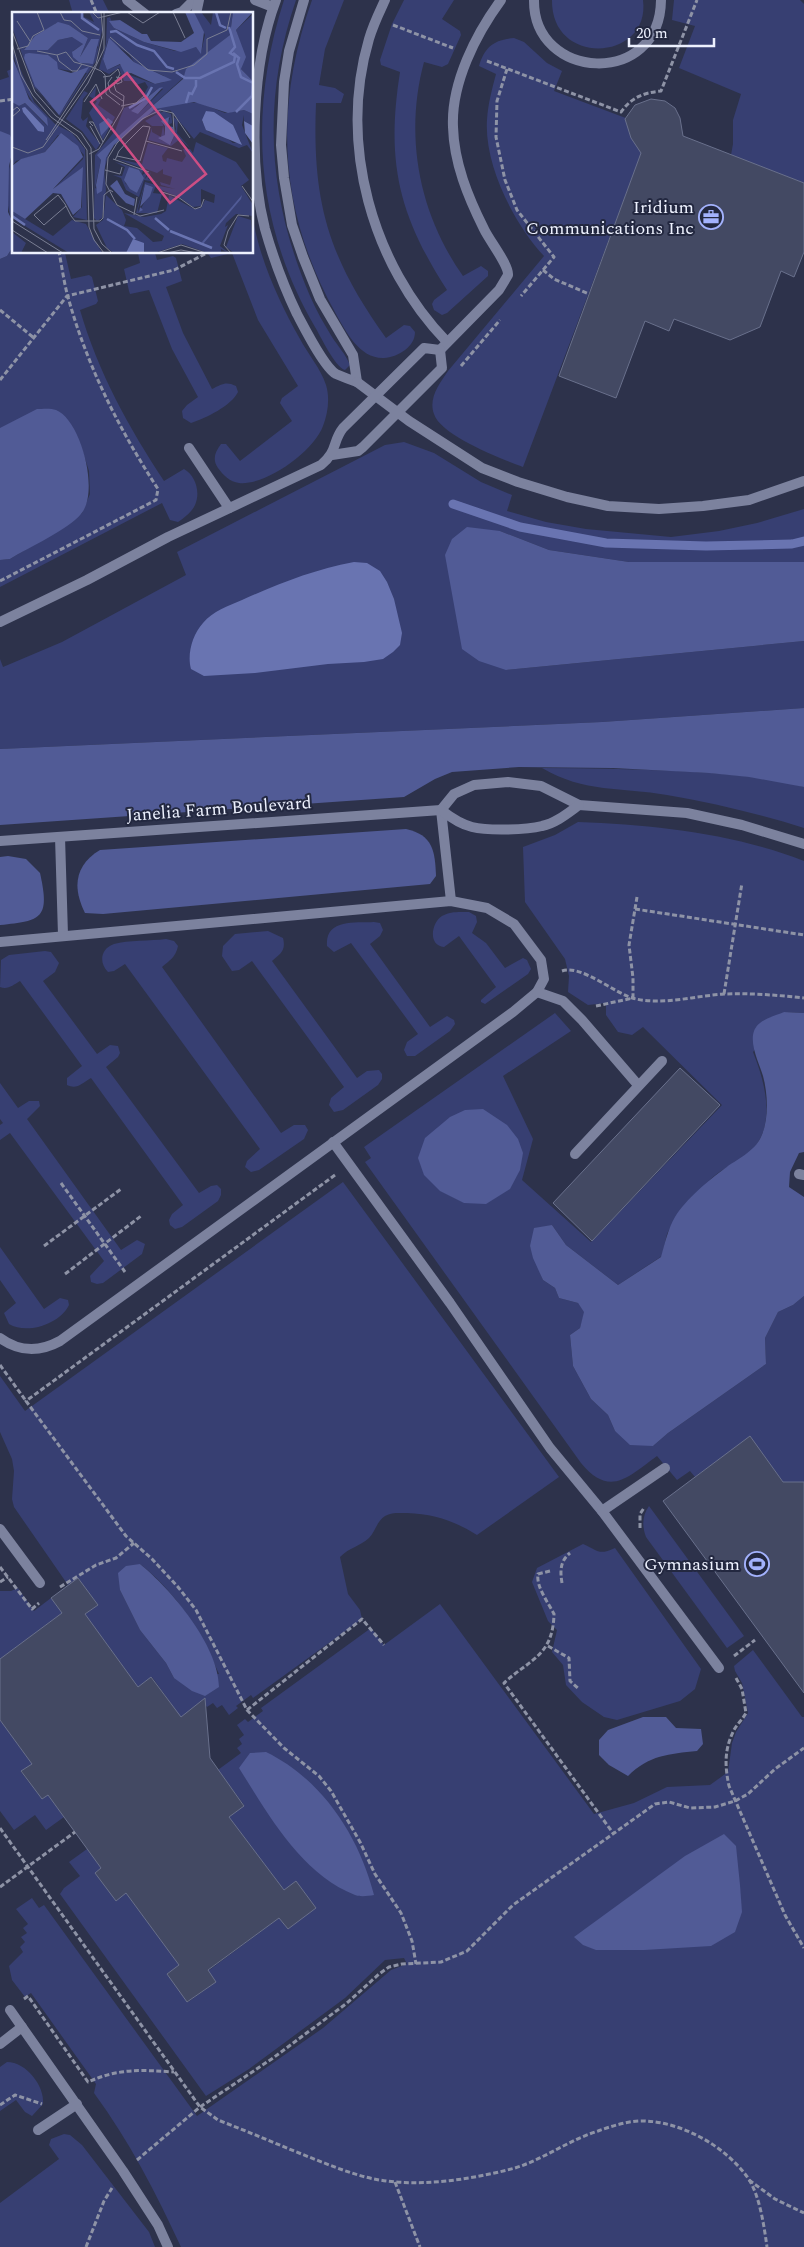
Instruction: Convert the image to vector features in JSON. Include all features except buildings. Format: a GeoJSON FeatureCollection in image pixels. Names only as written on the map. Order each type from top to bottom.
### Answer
{"type":"FeatureCollection","features":[{"type":"Feature","properties":{"kind":"street"},"geometry":{"type":"LineString","coordinates":[[127,0],[142,12]]}},
{"type":"Feature","properties":{"kind":"street"},"geometry":{"type":"LineString","coordinates":[[182,12],[194,0]]}},
{"type":"Feature","properties":{"kind":"street"},"geometry":{"type":"LineString","coordinates":[[255,0],[275,4],[262,52],[255,112],[258,180],[265,227],[291,302],[304,327],[335,373],[357,382],[398,414],[448,448],[482,468],[567,498],[608,506],[659,509],[703,506],[749,500],[804,481]]}},
{"type":"Feature","properties":{"kind":"street"},"geometry":{"type":"LineString","coordinates":[[304,0],[289,51],[284,82],[281,145],[284,178],[292,224],[303,258],[320,299],[353,355],[357,382]]}},
{"type":"Feature","properties":{"kind":"street"},"geometry":{"type":"LineString","coordinates":[[385,0],[369,38],[363,63],[358,98],[360,151],[372,217],[384,248],[406,292],[420,312],[447,342]]}},
{"type":"Feature","properties":{"kind":"street"},"geometry":{"type":"LineString","coordinates":[[0,622],[87,580],[168,537],[312,470],[332,455],[358,451],[398,414],[442,368],[440,350],[499,290],[508,275],[507,267],[491,243],[472,206],[459,169],[452,126],[457,92],[470,55],[491,14],[501,0]]}},
{"type":"Feature","properties":{"kind":"street"},"geometry":{"type":"LineString","coordinates":[[534,0],[534,9],[546,39],[562,54],[584,64],[608,64],[629,57],[642,48],[655,29],[661,13],[661,0]]}},
{"type":"Feature","properties":{"kind":"street"},"geometry":{"type":"LineString","coordinates":[[332,455],[339,432],[374,396],[424,348],[440,350]]}},
{"type":"Feature","properties":{"kind":"street"},"geometry":{"type":"LineString","coordinates":[[189,448],[229,508]]}},
{"type":"Feature","properties":{"kind":"street"},"geometry":{"type":"LineString","coordinates":[[451,900],[441,810],[454,794],[474,785],[508,782],[541,786],[579,805],[687,813],[742,825],[804,844]]}},
{"type":"Feature","properties":{"kind":"street"},"geometry":{"type":"LineString","coordinates":[[441,810],[453,819],[472,827],[515,828],[542,826],[561,818],[579,805]]}},
{"type":"Feature","properties":{"kind":"street","name":"Janelia Farm Boulevard"},"geometry":{"type":"LineString","coordinates":[[0,841],[441,810]]}},
{"type":"Feature","properties":{"kind":"street"},"geometry":{"type":"LineString","coordinates":[[60,837],[63,935]]}},
{"type":"Feature","properties":{"kind":"street"},"geometry":{"type":"LineString","coordinates":[[0,942],[451,900],[487,908],[514,924],[541,960],[544,978],[537,992],[60,1341],[36,1350],[22,1348],[7,1343],[0,1338]]}},
{"type":"Feature","properties":{"kind":"street"},"geometry":{"type":"LineString","coordinates":[[537,992],[563,1001],[582,1020],[638,1086]]}},
{"type":"Feature","properties":{"kind":"street"},"geometry":{"type":"LineString","coordinates":[[575,1154],[662,1061]]}},
{"type":"Feature","properties":{"kind":"street"},"geometry":{"type":"LineString","coordinates":[[333,1142],[450,1303],[550,1448],[602,1512],[718,1668]]}},
{"type":"Feature","properties":{"kind":"street"},"geometry":{"type":"LineString","coordinates":[[602,1512],[664,1468]]}},
{"type":"Feature","properties":{"kind":"street"},"geometry":{"type":"LineString","coordinates":[[0,1530],[40,1583]]}},
{"type":"Feature","properties":{"kind":"street"},"geometry":{"type":"LineString","coordinates":[[10,2010],[123,2171],[158,2225],[168,2247]]}},
{"type":"Feature","properties":{"kind":"street"},"geometry":{"type":"LineString","coordinates":[[0,2044],[22,2027]]}},
{"type":"Feature","properties":{"kind":"street"},"geometry":{"type":"LineString","coordinates":[[38,2130],[76,2104]]}},
{"type":"Feature","properties":{"kind":"path"},"geometry":{"type":"LineString","coordinates":[[91,0],[96,12]]}},
{"type":"Feature","properties":{"kind":"path"},"geometry":{"type":"LineString","coordinates":[[376,18],[621,112],[633,98],[646,92],[661,91],[697,0]]}},
{"type":"Feature","properties":{"kind":"path"},"geometry":{"type":"LineString","coordinates":[[0,581],[156,500],[158,489],[112,412],[91,366],[67,296],[59,254]]}},
{"type":"Feature","properties":{"kind":"path"},"geometry":{"type":"LineString","coordinates":[[0,380],[67,296],[174,270],[205,254]]}},
{"type":"Feature","properties":{"kind":"path"},"geometry":{"type":"LineString","coordinates":[[543,270],[554,279],[589,294]]}},
{"type":"Feature","properties":{"kind":"path"},"geometry":{"type":"LineString","coordinates":[[0,310],[34,338]]}},
{"type":"Feature","properties":{"kind":"path"},"geometry":{"type":"LineString","coordinates":[[724,994],[742,883]]}},
{"type":"Feature","properties":{"kind":"path"},"geometry":{"type":"LineString","coordinates":[[633,998],[633,978],[629,945],[637,897]]}},
{"type":"Feature","properties":{"kind":"path"},"geometry":{"type":"LineString","coordinates":[[635,909],[736,923],[804,935]]}},
{"type":"Feature","properties":{"kind":"path"},"geometry":{"type":"LineString","coordinates":[[544,978],[567,969],[577,971],[633,998],[651,1002],[724,994],[804,998]]}},
{"type":"Feature","properties":{"kind":"path"},"geometry":{"type":"LineString","coordinates":[[563,1001],[587,1008],[633,998]]}},
{"type":"Feature","properties":{"kind":"path"},"geometry":{"type":"LineString","coordinates":[[26,1401],[350,1164]]}},
{"type":"Feature","properties":{"kind":"path"},"geometry":{"type":"LineString","coordinates":[[60,1183],[151,1309]]}},
{"type":"Feature","properties":{"kind":"path"},"geometry":{"type":"LineString","coordinates":[[44,1246],[120,1189]]}},
{"type":"Feature","properties":{"kind":"path"},"geometry":{"type":"LineString","coordinates":[[65,1274],[141,1216]]}},
{"type":"Feature","properties":{"kind":"path"},"geometry":{"type":"LineString","coordinates":[[0,1365],[126,1536],[178,1587],[196,1610],[248,1710],[284,1748],[319,1776],[331,1791],[360,1842],[375,1874],[401,1913],[412,1941],[416,1964]]}},
{"type":"Feature","properties":{"kind":"path"},"geometry":{"type":"LineString","coordinates":[[55,1591],[96,1565],[116,1558],[134,1543]]}},
{"type":"Feature","properties":{"kind":"path"},"geometry":{"type":"LineString","coordinates":[[562,1583],[560,1573],[562,1563],[570,1553]]}},
{"type":"Feature","properties":{"kind":"path"},"geometry":{"type":"LineString","coordinates":[[0,1567],[32,1609],[47,1597]]}},
{"type":"Feature","properties":{"kind":"path"},"geometry":{"type":"LineString","coordinates":[[550,1571],[538,1574],[537,1577],[539,1586],[554,1614],[548,1646],[536,1659],[504,1683],[613,1833]]}},
{"type":"Feature","properties":{"kind":"path"},"geometry":{"type":"LineString","coordinates":[[0,1582],[8,1577]]}},
{"type":"Feature","properties":{"kind":"path"},"geometry":{"type":"LineString","coordinates":[[248,1710],[362,1619],[384,1645]]}},
{"type":"Feature","properties":{"kind":"path"},"geometry":{"type":"LineString","coordinates":[[731,1658],[755,1640]]}},
{"type":"Feature","properties":{"kind":"path"},"geometry":{"type":"LineString","coordinates":[[548,1646],[569,1658],[570,1681],[579,1689]]}},
{"type":"Feature","properties":{"kind":"path"},"geometry":{"type":"LineString","coordinates":[[86,2247],[104,2200],[123,2171],[200,2107],[273,2058],[339,2009],[389,1967],[402,1964],[441,1962],[467,1951],[513,1905],[655,1804],[669,1802],[690,1808],[715,1807],[735,1800],[748,1794],[775,1769],[804,1748]]}},
{"type":"Feature","properties":{"kind":"path"},"geometry":{"type":"LineString","coordinates":[[729,1786],[786,1915],[804,1948]]}},
{"type":"Feature","properties":{"kind":"path"},"geometry":{"type":"LineString","coordinates":[[0,1828],[200,2107],[218,2120],[357,2175],[395,2182],[434,2182],[476,2177],[517,2167],[597,2131],[620,2124],[644,2120],[664,2123],[709,2142],[733,2162],[748,2179],[775,2199],[804,2213]]}},
{"type":"Feature","properties":{"kind":"path"},"geometry":{"type":"LineString","coordinates":[[0,1887],[75,1832]]}},
{"type":"Feature","properties":{"kind":"path"},"geometry":{"type":"LineString","coordinates":[[10,2010],[28,1996],[88,2082],[105,2074],[128,2070],[175,2072]]}},
{"type":"Feature","properties":{"kind":"path"},"geometry":{"type":"LineString","coordinates":[[0,2105],[15,2094],[51,2105]]}},
{"type":"Feature","properties":{"kind":"path"},"geometry":{"type":"LineString","coordinates":[[748,2179],[762,2216],[767,2247]]}},
{"type":"Feature","properties":{"kind":"path"},"geometry":{"type":"LineString","coordinates":[[395,2182],[420,2247]]}},
{"type":"Feature","properties":{"kind":"shaded area"},"geometry":{"type":"Polygon","coordinates":[[[69,0],[103,0],[109,12],[72,12],[69,0]]]}},
{"type":"Feature","properties":{"kind":"shaded area"},"geometry":{"type":"Polygon","coordinates":[[[284,0],[296,0],[285,38],[274,113],[274,150],[278,186],[285,223],[296,259],[317,312],[350,365],[345,370],[341,368],[328,351],[295,288],[280,248],[269,208],[262,126],[265,84],[284,0]]]}},
{"type":"Feature","properties":{"kind":"shaded area"},"geometry":{"type":"Polygon","coordinates":[[[312,0],[344,0],[325,49],[319,85],[335,88],[344,94],[341,103],[316,103],[315,138],[321,200],[337,254],[366,309],[386,338],[404,325],[410,326],[415,332],[409,347],[395,356],[384,358],[368,354],[355,343],[344,329],[317,276],[303,237],[293,199],[288,160],[287,121],[291,81],[299,41],[312,0]]]}},
{"type":"Feature","properties":{"kind":"shaded area"},"geometry":{"type":"Polygon","coordinates":[[[404,0],[454,0],[442,19],[460,31],[461,35],[448,64],[442,67],[424,62],[415,118],[419,173],[426,201],[436,227],[448,252],[463,276],[481,266],[488,271],[488,276],[447,313],[442,315],[434,310],[432,304],[434,300],[447,290],[417,236],[400,186],[396,160],[395,133],[400,72],[381,65],[380,60],[392,24],[404,0]]]}},
{"type":"Feature","properties":{"kind":"shaded area"},"geometry":{"type":"Polygon","coordinates":[[[552,0],[643,0],[641,20],[632,35],[617,45],[600,48],[582,46],[567,37],[556,22],[552,0]]]}},
{"type":"Feature","properties":{"kind":"shaded area"},"geometry":{"type":"Polygon","coordinates":[[[674,0],[800,0],[804,4],[804,183],[731,155],[733,120],[741,94],[679,68],[695,26],[672,20],[674,0]]]}},
{"type":"Feature","properties":{"kind":"shaded area"},"geometry":{"type":"Polygon","coordinates":[[[514,38],[524,42],[547,63],[562,71],[554,91],[631,120],[631,137],[643,149],[523,467],[487,453],[460,438],[439,422],[433,408],[436,391],[448,371],[544,256],[522,228],[503,193],[490,156],[487,137],[488,108],[496,74],[479,66],[487,49],[495,43],[514,38]]]}},
{"type":"Feature","properties":{"kind":"shaded area"},"geometry":{"type":"Polygon","coordinates":[[[12,69],[12,143],[0,131],[0,80],[9,77],[7,71],[12,69]]]}},
{"type":"Feature","properties":{"kind":"shaded area"},"geometry":{"type":"Polygon","coordinates":[[[0,131],[10,135],[12,140],[12,153],[9,166],[8,212],[12,221],[12,248],[7,256],[0,259],[0,131]]]}},
{"type":"Feature","properties":{"kind":"shaded area"},"geometry":{"type":"Polygon","coordinates":[[[12,155],[12,220],[7,196],[8,175],[12,155]]]}},
{"type":"Feature","properties":{"kind":"shaded area"},"geometry":{"type":"Polygon","coordinates":[[[254,224],[265,265],[278,296],[300,339],[324,379],[328,395],[328,406],[325,421],[318,436],[300,456],[275,473],[262,479],[239,483],[227,478],[216,465],[215,456],[219,447],[221,444],[226,444],[240,461],[292,421],[280,403],[282,398],[298,386],[258,320],[232,254],[254,254],[254,224]]]}},
{"type":"Feature","properties":{"kind":"shaded area"},"geometry":{"type":"Polygon","coordinates":[[[12,248],[12,254],[65,254],[71,279],[89,275],[92,277],[98,301],[96,304],[80,310],[105,377],[127,420],[164,481],[184,469],[191,475],[196,484],[197,500],[192,510],[178,522],[170,520],[162,503],[0,587],[0,560],[10,559],[63,527],[82,513],[90,494],[89,471],[80,443],[0,428],[0,259],[7,256],[12,248]]]}},
{"type":"Feature","properties":{"kind":"shaded area"},"geometry":{"type":"Polygon","coordinates":[[[138,254],[155,254],[157,260],[173,256],[176,258],[182,281],[166,287],[183,333],[212,389],[227,383],[236,386],[238,392],[224,407],[211,415],[191,423],[183,418],[182,411],[198,397],[172,349],[149,290],[130,294],[129,291],[124,269],[140,263],[138,254]]]}},
{"type":"Feature","properties":{"kind":"shaded area"},"geometry":{"type":"Polygon","coordinates":[[[208,254],[228,254],[211,258],[208,254]]]}},
{"type":"Feature","properties":{"kind":"shaded area"},"geometry":{"type":"Polygon","coordinates":[[[37,409],[56,410],[65,416],[73,427],[80,442],[88,474],[89,490],[86,504],[81,514],[67,526],[10,559],[0,560],[0,428],[37,409]]]}},
{"type":"Feature","properties":{"kind":"shaded area"},"geometry":{"type":"Polygon","coordinates":[[[404,442],[434,453],[481,482],[512,495],[507,511],[546,522],[586,529],[671,537],[719,531],[757,523],[804,509],[804,562],[629,562],[549,550],[500,531],[506,670],[804,641],[804,708],[602,722],[0,749],[0,659],[3,667],[62,642],[186,575],[177,552],[385,445],[404,442]]]}},
{"type":"Feature","properties":{"kind":"shaded area"},"geometry":{"type":"Polygon","coordinates":[[[467,527],[500,531],[549,550],[629,562],[804,562],[804,641],[506,670],[479,661],[462,649],[445,555],[452,539],[467,527]]]}},
{"type":"Feature","properties":{"kind":"shaded area"},"geometry":{"type":"Polygon","coordinates":[[[354,562],[367,563],[380,571],[394,599],[402,633],[400,645],[383,659],[255,673],[204,676],[191,669],[190,651],[193,639],[203,623],[216,612],[297,578],[354,562]]]}},
{"type":"Feature","properties":{"kind":"shaded area"},"geometry":{"type":"Polygon","coordinates":[[[804,708],[804,787],[749,777],[709,773],[613,768],[519,767],[452,772],[435,779],[404,797],[0,825],[0,749],[602,722],[804,708]]]}},
{"type":"Feature","properties":{"kind":"shaded area"},"geometry":{"type":"Polygon","coordinates":[[[542,768],[676,771],[740,776],[788,783],[804,787],[804,828],[753,814],[667,795],[603,788],[573,782],[542,768]]]}},
{"type":"Feature","properties":{"kind":"shaded area"},"geometry":{"type":"Polygon","coordinates":[[[578,822],[664,828],[721,837],[777,851],[804,861],[804,1013],[784,1012],[753,1052],[761,1076],[766,1103],[764,1129],[759,1141],[747,1155],[713,1177],[688,1204],[667,1234],[662,1256],[618,1285],[566,1245],[552,1225],[530,1246],[543,1280],[555,1288],[559,1298],[578,1303],[585,1312],[580,1328],[570,1335],[573,1366],[591,1399],[608,1415],[615,1431],[653,1446],[668,1433],[766,1364],[765,1338],[778,1312],[793,1305],[804,1296],[804,1482],[783,1482],[750,1437],[695,1477],[690,1471],[677,1480],[657,1456],[628,1477],[619,1480],[610,1482],[601,1480],[591,1474],[581,1463],[365,1162],[371,1158],[364,1147],[555,1013],[571,1031],[503,1076],[533,1139],[522,1180],[591,1242],[722,1105],[643,1027],[632,1035],[618,1032],[606,1015],[606,1003],[588,1005],[568,992],[569,976],[565,959],[525,902],[523,847],[555,835],[578,822]]]}},
{"type":"Feature","properties":{"kind":"shaded area"},"geometry":{"type":"Polygon","coordinates":[[[406,829],[422,835],[431,845],[435,859],[436,876],[430,884],[103,914],[85,913],[78,894],[78,877],[81,870],[85,863],[100,850],[406,829]]]}},
{"type":"Feature","properties":{"kind":"shaded area"},"geometry":{"type":"Polygon","coordinates":[[[8,856],[26,859],[40,873],[44,900],[40,914],[34,919],[0,925],[0,857],[8,856]]]}},
{"type":"Feature","properties":{"kind":"shaded area"},"geometry":{"type":"Polygon","coordinates":[[[469,912],[476,916],[477,922],[472,933],[486,943],[505,968],[523,958],[527,960],[531,969],[528,974],[485,1004],[481,1000],[496,987],[459,936],[444,947],[439,946],[433,939],[435,924],[442,916],[445,914],[469,912]]]}},
{"type":"Feature","properties":{"kind":"shaded area"},"geometry":{"type":"Polygon","coordinates":[[[380,923],[383,930],[380,936],[370,944],[430,1027],[447,1016],[454,1020],[455,1024],[450,1031],[415,1056],[407,1056],[404,1050],[407,1042],[418,1034],[351,943],[334,952],[327,946],[328,937],[336,927],[342,924],[380,923]]]}},
{"type":"Feature","properties":{"kind":"shaded area"},"geometry":{"type":"Polygon","coordinates":[[[268,931],[283,938],[284,942],[282,951],[272,961],[357,1078],[367,1071],[379,1070],[382,1074],[382,1079],[378,1085],[343,1110],[334,1112],[329,1105],[331,1098],[344,1087],[252,961],[239,970],[232,971],[222,956],[223,946],[235,934],[268,931]]]}},
{"type":"Feature","properties":{"kind":"shaded area"},"geometry":{"type":"Polygon","coordinates":[[[166,939],[174,941],[178,946],[174,956],[162,967],[281,1133],[294,1125],[305,1125],[308,1130],[304,1139],[259,1170],[251,1172],[245,1167],[247,1161],[260,1149],[125,964],[114,971],[108,972],[103,965],[102,956],[109,946],[126,942],[166,939]]]}},
{"type":"Feature","properties":{"kind":"shaded area"},"geometry":{"type":"Polygon","coordinates":[[[51,952],[59,963],[55,972],[43,981],[97,1054],[110,1045],[118,1046],[120,1053],[118,1057],[106,1067],[199,1193],[211,1186],[217,1185],[221,1189],[218,1201],[182,1227],[175,1229],[170,1225],[169,1220],[172,1214],[183,1205],[91,1078],[74,1087],[67,1085],[67,1078],[82,1066],[20,981],[8,987],[0,987],[1,960],[9,955],[51,952]]]}},
{"type":"Feature","properties":{"kind":"shaded area"},"geometry":{"type":"Polygon","coordinates":[[[784,1012],[804,1013],[804,1152],[799,1153],[790,1172],[789,1187],[804,1197],[804,1296],[793,1305],[778,1312],[765,1338],[766,1364],[668,1433],[653,1446],[630,1445],[615,1431],[608,1415],[591,1399],[573,1366],[570,1335],[580,1328],[584,1312],[578,1303],[559,1298],[555,1288],[543,1280],[530,1246],[534,1228],[552,1225],[566,1245],[618,1285],[661,1257],[670,1226],[679,1211],[711,1179],[750,1151],[761,1137],[764,1130],[767,1099],[763,1076],[754,1049],[753,1034],[755,1028],[760,1023],[784,1012]]]}},
{"type":"Feature","properties":{"kind":"shaded area"},"geometry":{"type":"Polygon","coordinates":[[[0,1083],[18,1108],[29,1101],[39,1101],[40,1106],[27,1119],[121,1250],[137,1240],[145,1244],[142,1254],[103,1283],[91,1282],[90,1276],[104,1261],[10,1133],[0,1140],[0,1125],[3,1123],[0,1119],[0,1083]]]}},
{"type":"Feature","properties":{"kind":"shaded area"},"geometry":{"type":"Polygon","coordinates":[[[483,1109],[507,1125],[518,1139],[523,1153],[520,1170],[510,1189],[486,1204],[464,1203],[440,1191],[424,1175],[418,1158],[425,1138],[450,1117],[465,1110],[483,1109]]]}},
{"type":"Feature","properties":{"kind":"shaded area"},"geometry":{"type":"Polygon","coordinates":[[[343,1182],[559,1477],[477,1535],[452,1522],[435,1517],[401,1513],[385,1516],[369,1538],[340,1557],[348,1594],[360,1610],[362,1619],[253,1698],[251,1695],[236,1706],[238,1708],[229,1715],[222,1705],[217,1708],[213,1703],[207,1707],[203,1701],[173,1723],[172,1705],[152,1677],[138,1687],[85,1614],[98,1605],[78,1578],[68,1585],[14,1507],[12,1499],[14,1471],[12,1459],[0,1432],[0,1376],[25,1411],[343,1182]],[[140,1564],[120,1590],[140,1630],[166,1663],[174,1678],[219,1674],[187,1614],[177,1600],[140,1564]]]}},
{"type":"Feature","properties":{"kind":"shaded area"},"geometry":{"type":"Polygon","coordinates":[[[0,1247],[44,1309],[60,1298],[68,1300],[69,1305],[65,1312],[51,1322],[34,1328],[16,1327],[9,1324],[4,1313],[16,1303],[0,1280],[0,1247]]]}},
{"type":"Feature","properties":{"kind":"shaded area"},"geometry":{"type":"Polygon","coordinates":[[[649,1506],[744,1636],[727,1648],[646,1537],[643,1521],[649,1506]]]}},
{"type":"Feature","properties":{"kind":"shaded area"},"geometry":{"type":"Polygon","coordinates":[[[583,1544],[601,1552],[615,1548],[701,1669],[695,1689],[680,1701],[617,1720],[604,1717],[582,1702],[566,1685],[563,1665],[552,1652],[557,1630],[548,1621],[532,1582],[537,1568],[583,1544]]]}},
{"type":"Feature","properties":{"kind":"shaded area"},"geometry":{"type":"Polygon","coordinates":[[[140,1564],[179,1603],[211,1654],[217,1671],[219,1687],[205,1696],[192,1691],[174,1678],[166,1663],[140,1630],[120,1590],[118,1573],[126,1566],[140,1564]]]}},
{"type":"Feature","properties":{"kind":"shaded area"},"geometry":{"type":"Polygon","coordinates":[[[18,1588],[34,1611],[51,1598],[62,1613],[0,1659],[0,1591],[11,1591],[18,1588]]]}},
{"type":"Feature","properties":{"kind":"shaded area"},"geometry":{"type":"Polygon","coordinates":[[[440,1604],[594,1814],[634,1803],[667,1787],[710,1785],[728,1772],[732,1743],[736,1732],[748,1713],[742,1683],[734,1666],[753,1650],[802,1717],[804,1717],[804,2247],[181,2247],[142,2168],[94,2093],[96,2084],[31,1993],[25,1997],[12,1980],[9,1966],[23,1952],[20,1947],[25,1942],[21,1937],[27,1933],[23,1928],[28,1924],[16,1909],[32,1898],[39,1908],[44,1905],[197,2116],[323,2028],[391,1970],[407,1964],[404,1958],[385,1960],[345,1998],[249,2069],[206,2096],[60,1894],[64,1888],[80,1876],[69,1862],[87,1849],[101,1868],[95,1873],[116,1901],[126,1893],[179,1965],[167,1974],[188,2002],[216,1982],[208,1971],[279,1918],[288,1929],[316,1908],[296,1881],[284,1890],[229,1817],[244,1805],[224,1778],[211,1775],[241,1753],[237,1748],[242,1744],[239,1739],[244,1735],[237,1725],[245,1719],[248,1722],[263,1711],[261,1708],[371,1628],[384,1645],[440,1604]]]}},
{"type":"Feature","properties":{"kind":"shaded area"},"geometry":{"type":"Polygon","coordinates":[[[643,1717],[666,1717],[676,1728],[701,1729],[703,1744],[697,1751],[668,1755],[652,1760],[628,1776],[609,1765],[599,1755],[599,1740],[608,1730],[643,1717]]]}},
{"type":"Feature","properties":{"kind":"shaded area"},"geometry":{"type":"Polygon","coordinates":[[[0,1720],[32,1764],[21,1772],[42,1799],[48,1795],[64,1817],[46,1830],[35,1815],[14,1830],[0,1811],[0,1720]]]}},
{"type":"Feature","properties":{"kind":"shaded area"},"geometry":{"type":"Polygon","coordinates":[[[266,1752],[286,1763],[304,1777],[335,1812],[359,1852],[374,1895],[357,1896],[318,1873],[302,1858],[274,1823],[239,1768],[250,1753],[266,1752]]]}},
{"type":"Feature","properties":{"kind":"shaded area"},"geometry":{"type":"Polygon","coordinates":[[[724,1834],[736,1846],[742,1912],[735,1932],[711,1946],[644,1950],[596,1950],[583,1945],[574,1937],[685,1856],[724,1834]]]}},
{"type":"Feature","properties":{"kind":"shaded area"},"geometry":{"type":"Polygon","coordinates":[[[7,2062],[21,2066],[33,2076],[41,2090],[43,2104],[32,2116],[25,2112],[16,2100],[0,2111],[0,2067],[7,2062]]]}},
{"type":"Feature","properties":{"kind":"shaded area"},"geometry":{"type":"Polygon","coordinates":[[[64,2134],[70,2135],[82,2145],[149,2232],[155,2247],[0,2247],[0,2203],[59,2159],[49,2145],[51,2139],[64,2134]]]}},
{"type":"Feature","properties":{"kind":"waterway"},"geometry":{"type":"LineString","coordinates":[[453,504],[520,527],[606,543],[706,546],[792,544],[804,541]]}},
{"type":"Feature","properties":{"kind":"place","name":"Iridium Communications Inc"},"geometry":{"type":"Point","coordinates":[711,217]}},
{"type":"Feature","properties":{"kind":"place","name":"Gymnasium"},"geometry":{"type":"Point","coordinates":[757,1564]}}]}
